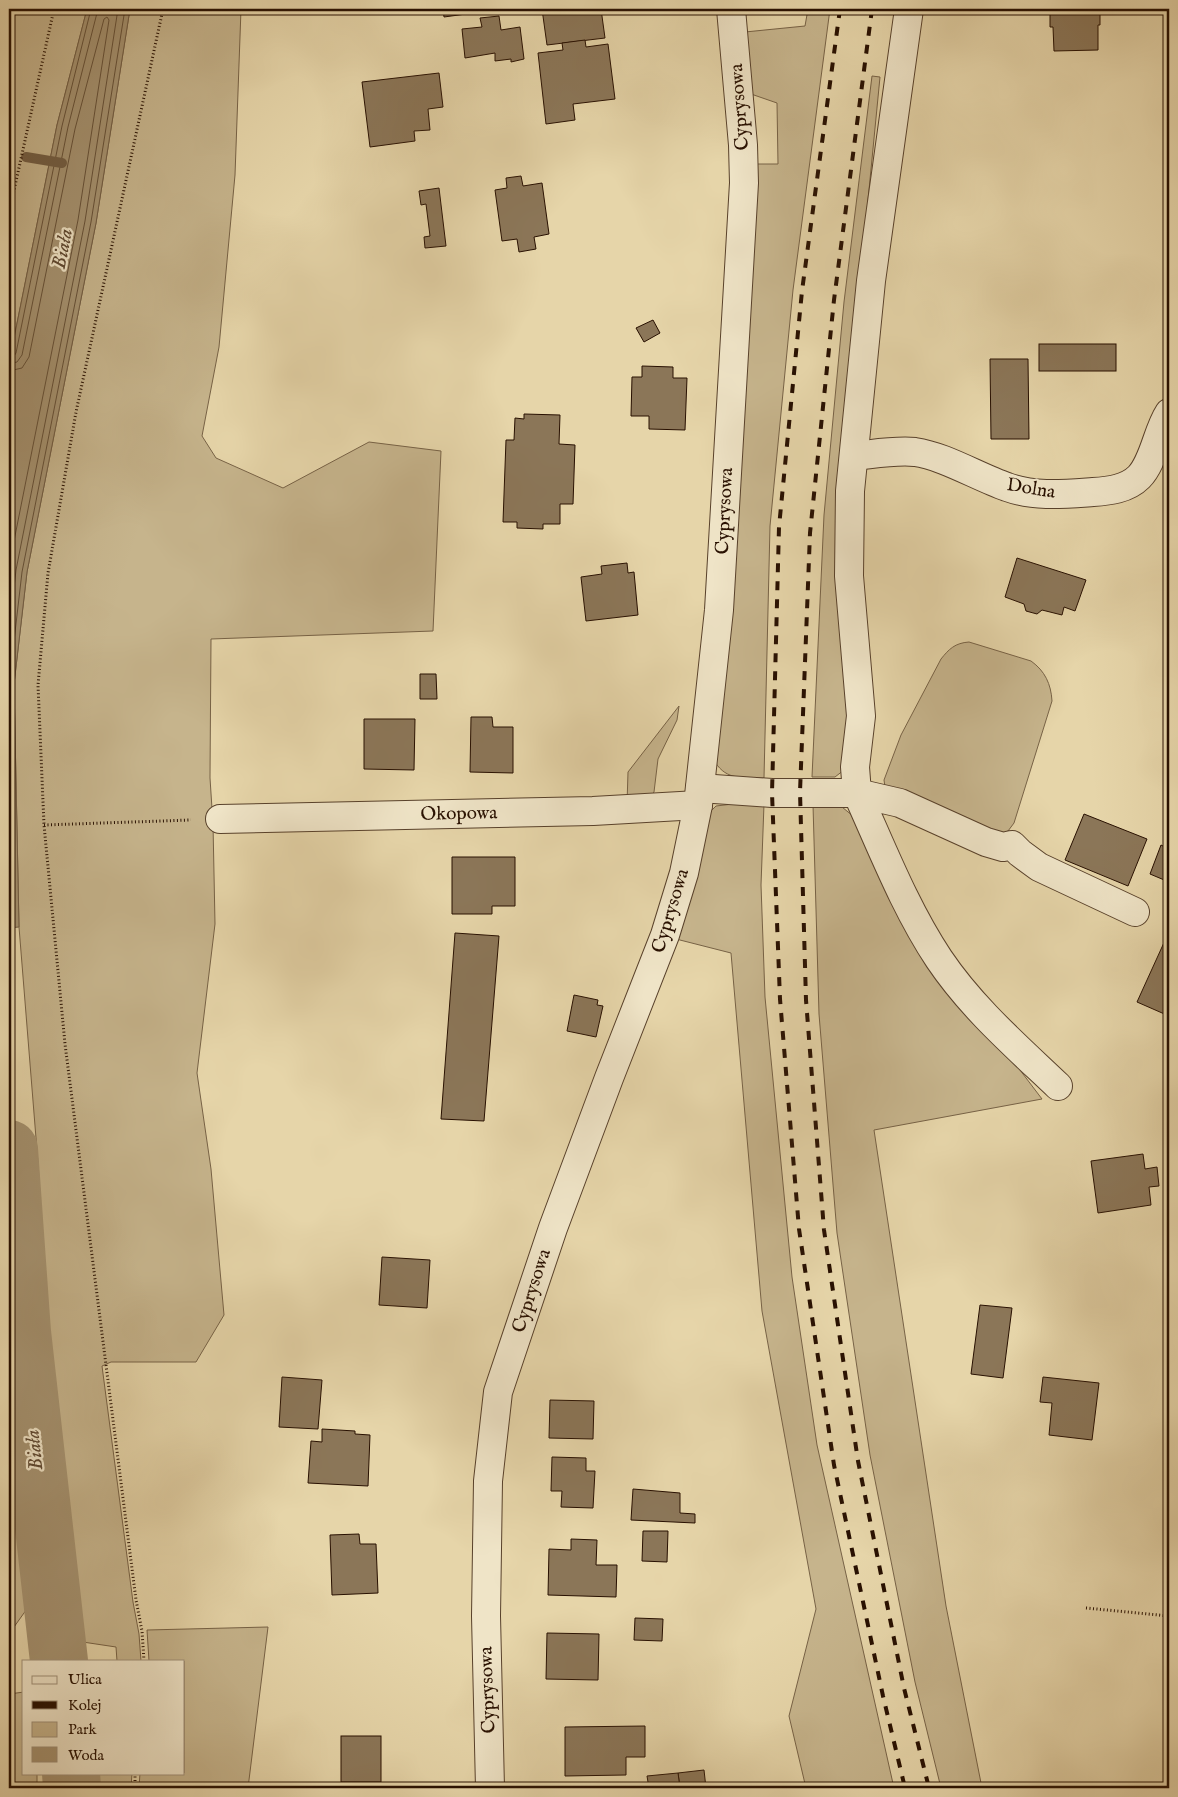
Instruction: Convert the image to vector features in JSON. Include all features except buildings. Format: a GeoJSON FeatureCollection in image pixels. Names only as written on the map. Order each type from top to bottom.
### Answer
{"type":"FeatureCollection","features":[{"type":"Feature","properties":{"kind":"street","name":"Cyprysowa"},"geometry":{"type":"LineString","coordinates":[[490,1788],[486,1606],[488,1481],[498,1392],[553,1228],[665,935],[684,873],[699,796],[719,610],[744,183],[743,145],[731,9]]}},
{"type":"Feature","properties":{"kind":"street"},"geometry":{"type":"LineString","coordinates":[[909,9],[870,281],[850,491],[849,576],[861,716],[855,767],[857,792],[909,905],[940,959],[979,1010],[1012,1044],[1058,1086]]}},
{"type":"Feature","properties":{"kind":"street","name":"Dolna"},"geometry":{"type":"LineString","coordinates":[[854,456],[891,452],[914,452],[931,456],[1008,488],[1039,494],[1067,494],[1110,490],[1125,486],[1138,478],[1146,468],[1169,413]]}},
{"type":"Feature","properties":{"kind":"street","name":"Okopowa"},"geometry":{"type":"LineString","coordinates":[[220,819],[593,810],[699,796],[857,792],[900,803],[986,842],[1003,847],[1012,845],[1020,854],[1040,867],[1135,912]]}},
{"type":"Feature","properties":{"kind":"path"},"geometry":{"type":"LineString","coordinates":[[9,213],[54,9]]}},
{"type":"Feature","properties":{"kind":"path"},"geometry":{"type":"LineString","coordinates":[[144,1660],[142,1631],[136,1600],[65,1044],[44,824],[38,685],[48,573],[76,412],[163,9]]}},
{"type":"Feature","properties":{"kind":"path"},"geometry":{"type":"LineString","coordinates":[[44,824],[220,819]]}},
{"type":"Feature","properties":{"kind":"path"},"geometry":{"type":"LineString","coordinates":[[1086,1608],[1169,1616]]}},
{"type":"Feature","properties":{"kind":"path"},"geometry":{"type":"LineString","coordinates":[[135,1774],[135,1788]]}},
{"type":"Feature","properties":{"kind":"green space"},"geometry":{"type":"Polygon","coordinates":[[[9,9],[87,9],[57,125],[9,363],[9,9]]]}},
{"type":"Feature","properties":{"kind":"green space"},"geometry":{"type":"Polygon","coordinates":[[[130,9],[241,9],[235,175],[219,347],[202,436],[216,458],[283,488],[369,442],[441,451],[433,631],[211,639],[210,778],[215,924],[197,1073],[211,1169],[224,1315],[196,1362],[111,1362],[102,1366],[133,1602],[139,1634],[141,1660],[117,1660],[116,1647],[76,1641],[48,1329],[38,1163],[19,927],[14,684],[27,572],[96,223],[130,9]]]}},
{"type":"Feature","properties":{"kind":"green space"},"geometry":{"type":"Polygon","coordinates":[[[808,9],[830,9],[793,290],[770,526],[764,778],[742,778],[730,775],[715,762],[756,164],[778,164],[777,103],[751,94],[745,32],[805,26],[808,9]]]}},
{"type":"Feature","properties":{"kind":"green space"},"geometry":{"type":"Polygon","coordinates":[[[872,76],[880,77],[860,282],[849,710],[844,770],[835,777],[812,777],[824,515],[844,302],[872,76]]]}},
{"type":"Feature","properties":{"kind":"green space"},"geometry":{"type":"Polygon","coordinates":[[[969,642],[1031,661],[1044,674],[1049,684],[1052,701],[1014,823],[1008,831],[1001,834],[885,787],[884,780],[901,735],[941,659],[953,647],[969,642]]]}},
{"type":"Feature","properties":{"kind":"green space"},"geometry":{"type":"Polygon","coordinates":[[[679,706],[677,720],[658,759],[654,792],[649,799],[627,804],[628,772],[679,706]]]}},
{"type":"Feature","properties":{"kind":"green space"},"geometry":{"type":"Polygon","coordinates":[[[764,804],[761,885],[765,997],[792,1277],[817,1445],[894,1788],[806,1788],[789,1716],[816,1609],[762,1311],[731,953],[676,939],[708,814],[716,806],[764,804]]]}},
{"type":"Feature","properties":{"kind":"green space"},"geometry":{"type":"Polygon","coordinates":[[[813,805],[842,807],[859,821],[1004,1049],[1042,1099],[874,1130],[946,1606],[982,1788],[941,1788],[915,1682],[870,1455],[837,1233],[819,1014],[813,805]]]}},
{"type":"Feature","properties":{"kind":"green space"},"geometry":{"type":"Polygon","coordinates":[[[9,1367],[29,1606],[9,1634],[9,1367]]]}},
{"type":"Feature","properties":{"kind":"green space"},"geometry":{"type":"Polygon","coordinates":[[[268,1627],[248,1788],[139,1788],[140,1774],[185,1774],[185,1660],[149,1660],[147,1630],[268,1627]]]}},
{"type":"Feature","properties":{"kind":"green space"},"geometry":{"type":"Polygon","coordinates":[[[22,1692],[22,1774],[37,1774],[37,1788],[9,1788],[9,1694],[22,1692]]]}},
{"type":"Feature","properties":{"kind":"green space"},"geometry":{"type":"Polygon","coordinates":[[[90,1774],[132,1774],[131,1788],[92,1788],[90,1774]]]}},
{"type":"Feature","properties":{"kind":"water"},"geometry":{"type":"Polygon","coordinates":[[[87,9],[130,9],[96,223],[27,572],[14,684],[19,927],[9,928],[9,363],[57,125],[87,9]]]}},
{"type":"Feature","properties":{"kind":"waterway"},"geometry":{"type":"LineString","coordinates":[[26,157],[62,163]]}},
{"type":"Feature","properties":{"kind":"waterway","name":"Biała"},"geometry":{"type":"LineString","coordinates":[[9,1149],[22,1332],[59,1660]]}},
{"type":"Feature","properties":{"kind":"waterway","name":"Biała"},"geometry":{"type":"LineString","coordinates":[[71,1774],[72,1788]]}},
{"type":"Feature","properties":{"kind":"railway"},"geometry":{"type":"LineString","coordinates":[[840,9],[802,291],[779,527],[772,793],[780,999],[799,1229],[834,1465],[883,1696],[905,1788]]}},
{"type":"Feature","properties":{"kind":"railway"},"geometry":{"type":"LineString","coordinates":[[872,9],[834,300],[810,533],[800,792],[806,1000],[824,1230],[858,1461],[904,1688],[929,1788]]}}]}
